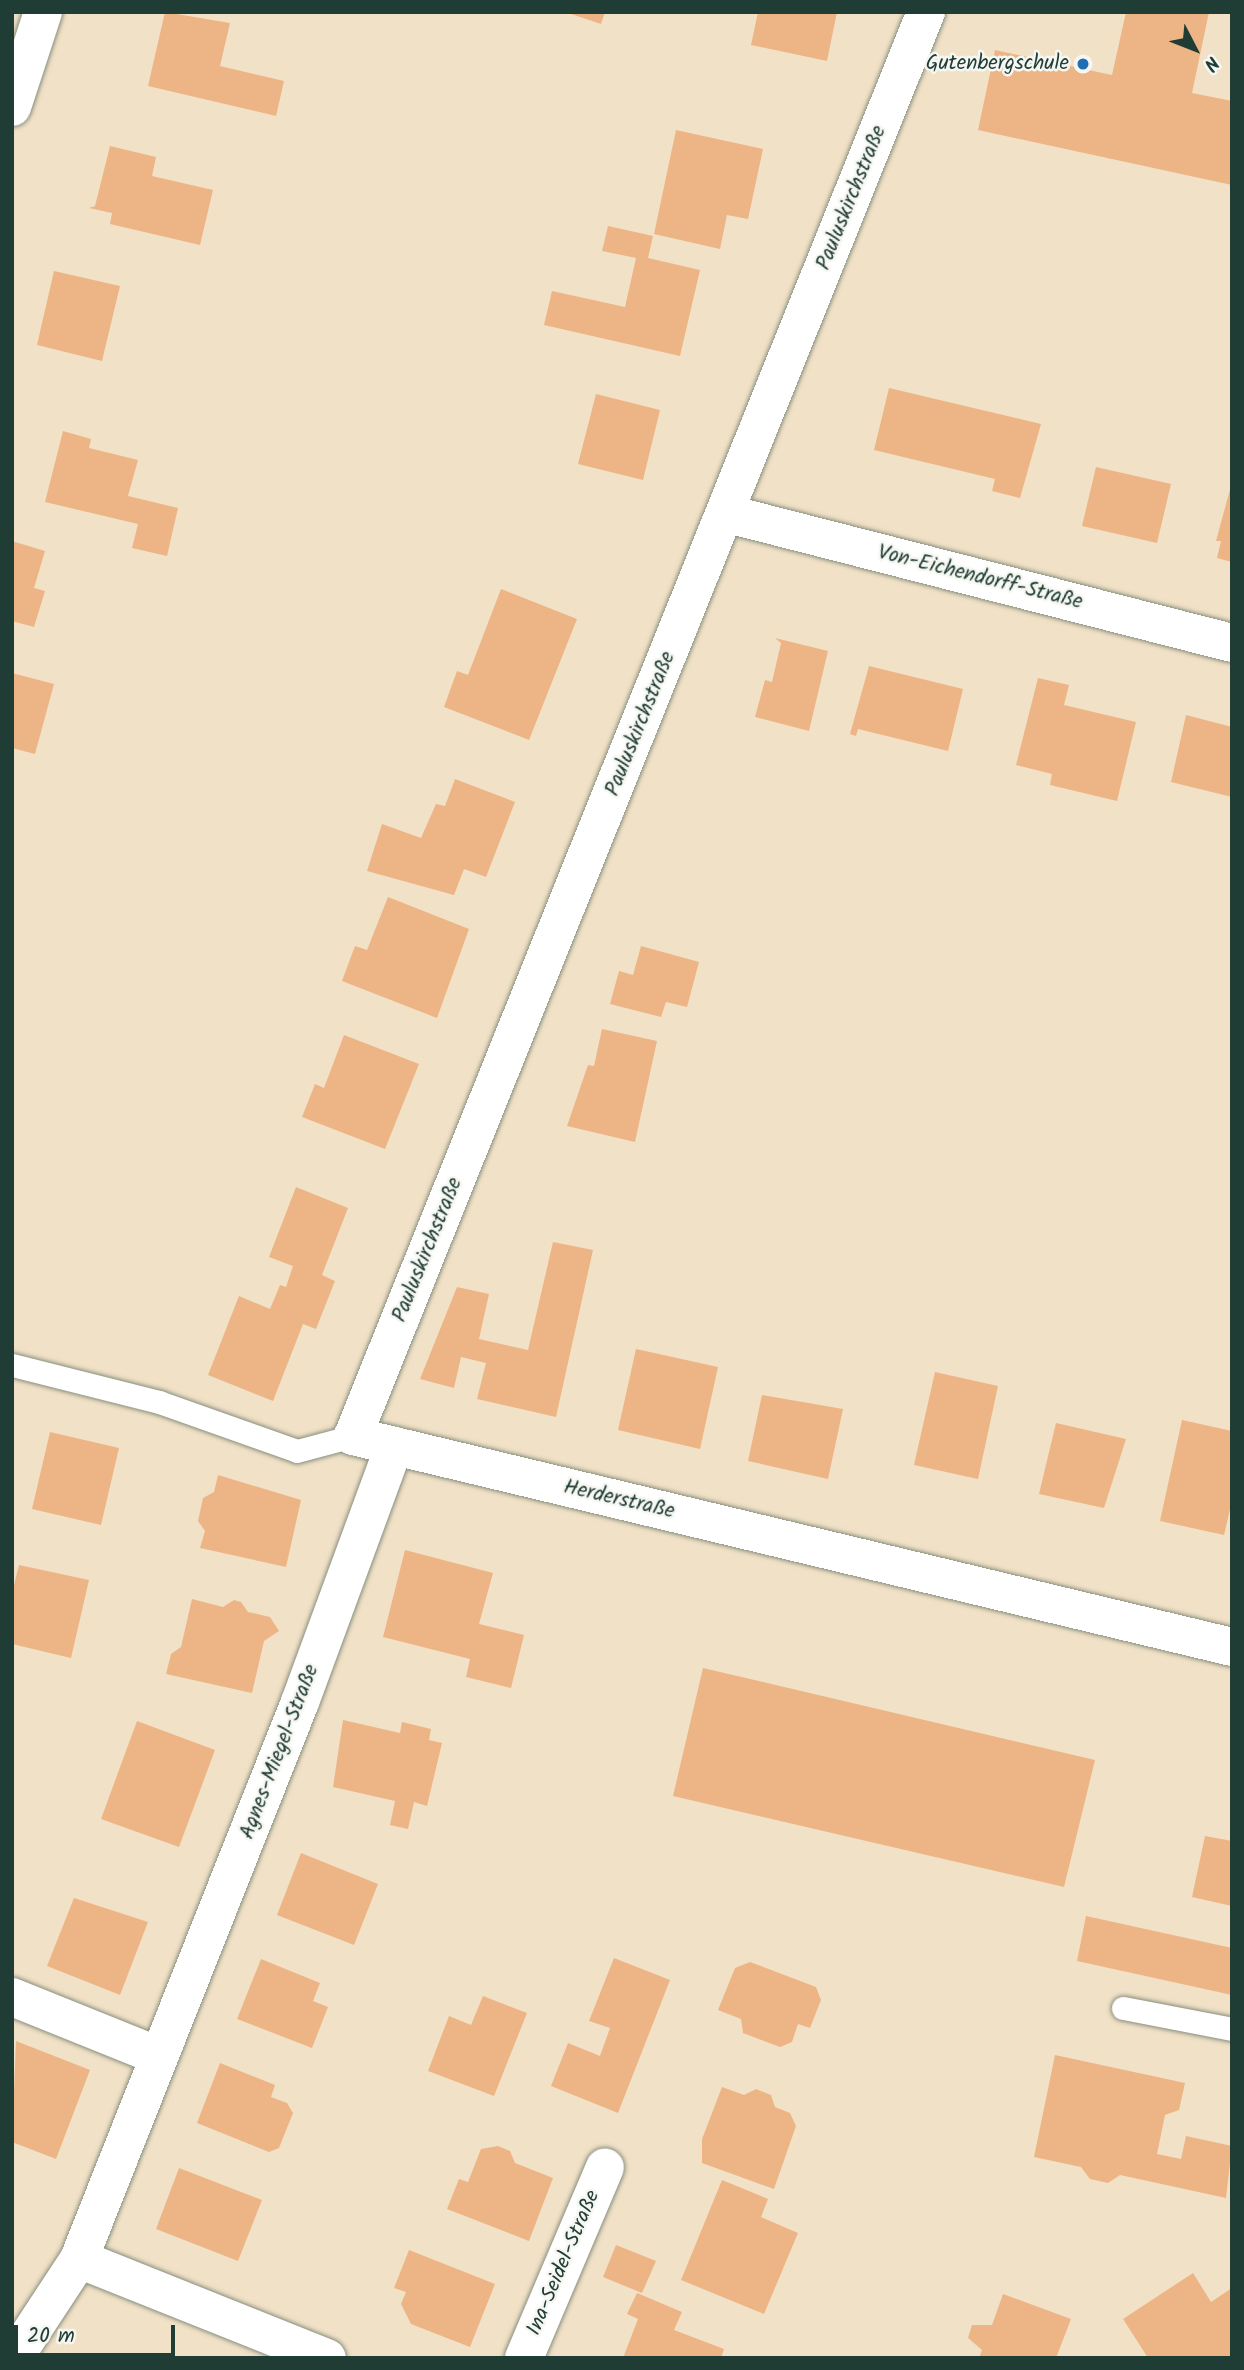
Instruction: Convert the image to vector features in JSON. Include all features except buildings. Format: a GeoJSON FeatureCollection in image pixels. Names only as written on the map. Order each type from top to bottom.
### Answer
{"type":"FeatureCollection","features":[{"type":"Feature","properties":{"kind":"street"},"geometry":{"type":"LineString","coordinates":[[12,107],[43,12]]}},
{"type":"Feature","properties":{"kind":"street","name":"Pauluskirchstraße"},"geometry":{"type":"LineString","coordinates":[[353,1436],[728,514],[926,12]]}},
{"type":"Feature","properties":{"kind":"street","name":"Von-Eichendorff-Straße"},"geometry":{"type":"LineString","coordinates":[[728,514],[1232,643]]}},
{"type":"Feature","properties":{"kind":"street","name":"Herderstraße"},"geometry":{"type":"LineString","coordinates":[[353,1436],[1232,1647]]}},
{"type":"Feature","properties":{"kind":"street","name":"Agnes-Miegel-Straße"},"geometry":{"type":"LineString","coordinates":[[14,2358],[79,2259],[300,1702],[394,1446]]}},
{"type":"Feature","properties":{"kind":"street"},"geometry":{"type":"LineString","coordinates":[[12,1997],[159,2056]]}},
{"type":"Feature","properties":{"kind":"street","name":"Ina-Seidel-Straße"},"geometry":{"type":"LineString","coordinates":[[524,2358],[605,2167]]}},
{"type":"Feature","properties":{"kind":"street"},"geometry":{"type":"LineString","coordinates":[[79,2259],[327,2358]]}},
{"type":"Feature","properties":{"kind":"lane","name":"Herderstraße"},"geometry":{"type":"LineString","coordinates":[[12,1365],[159,1402],[297,1451],[353,1436]]}},
{"type":"Feature","properties":{"kind":"lane"},"geometry":{"type":"LineString","coordinates":[[1123,2008],[1232,2029]]}},
{"type":"Feature","properties":{"kind":"place","name":"Gutenbergschule"},"geometry":{"type":"Point","coordinates":[1083,64]}}]}
